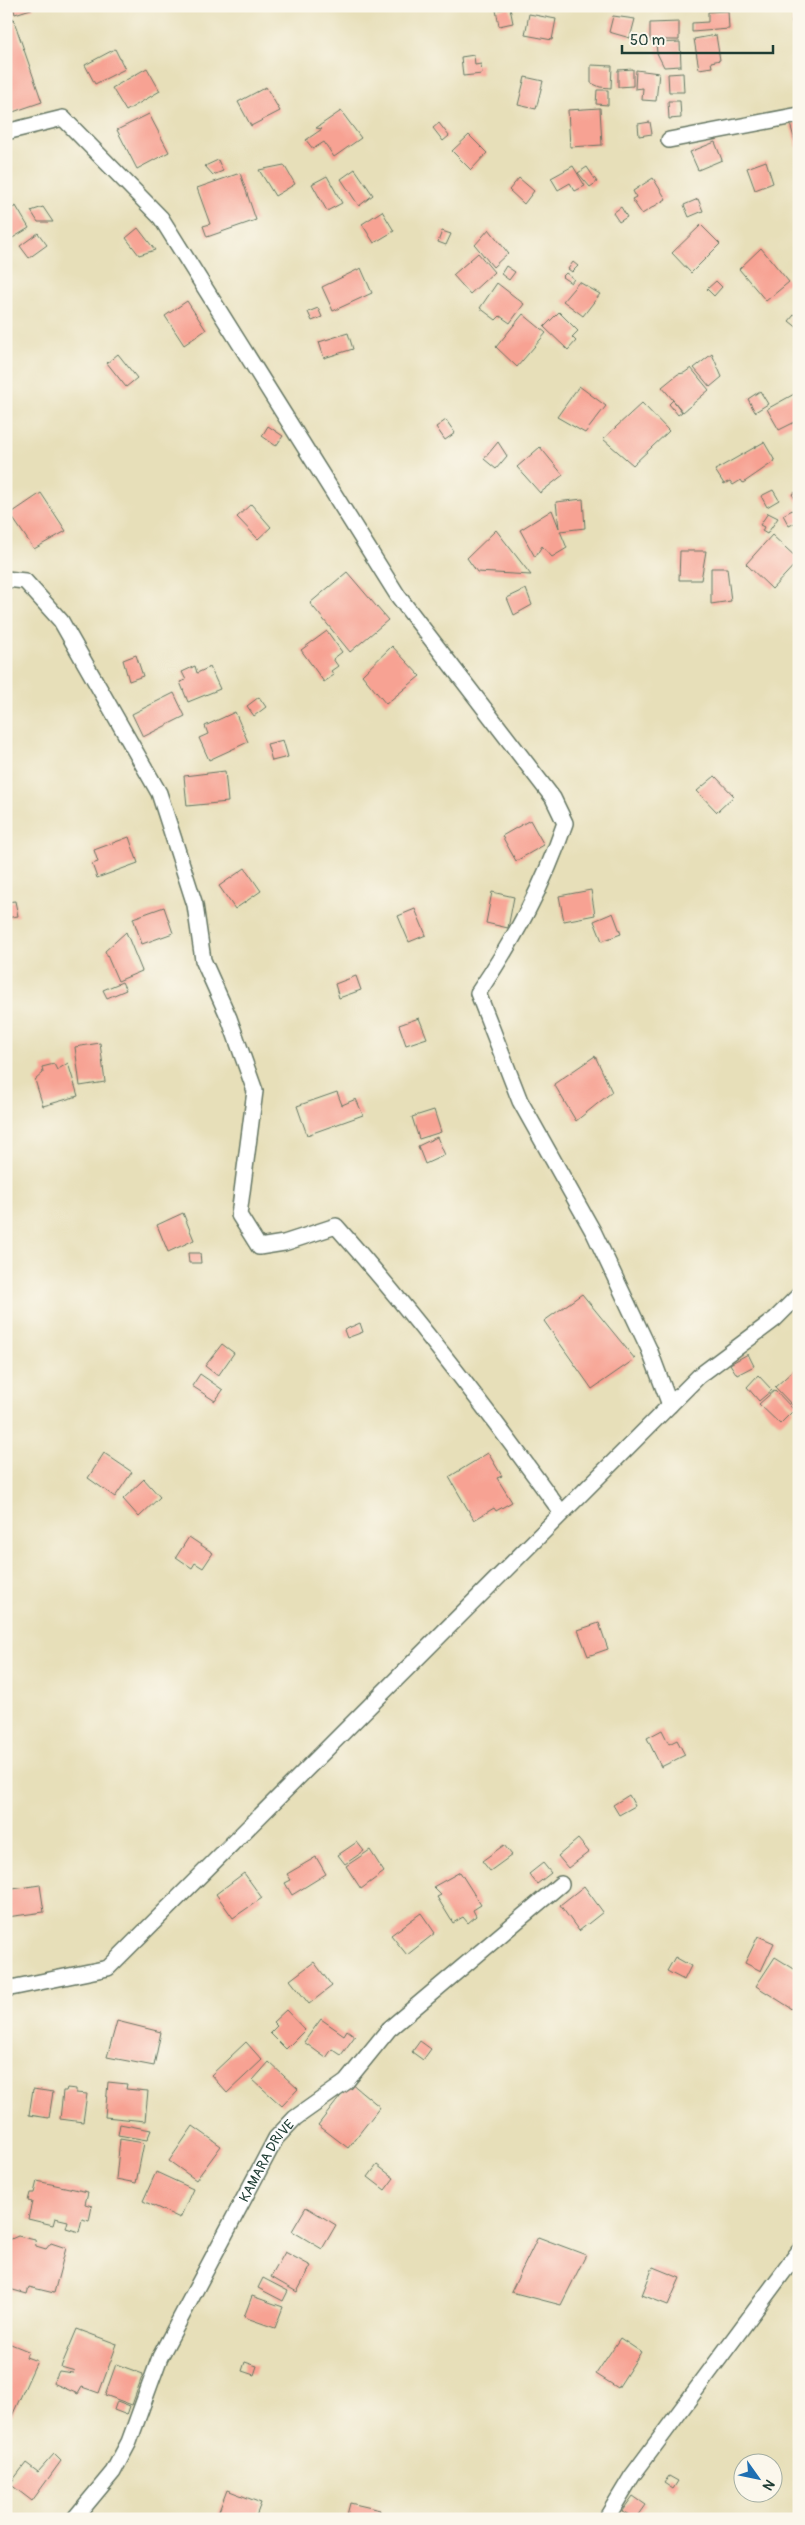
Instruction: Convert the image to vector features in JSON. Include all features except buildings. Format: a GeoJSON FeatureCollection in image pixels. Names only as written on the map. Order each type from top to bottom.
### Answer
{"type":"FeatureCollection","features":[{"type":"Feature","properties":{"kind":"street"},"geometry":{"type":"LineString","coordinates":[[669,140],[799,114]]}},
{"type":"Feature","properties":{"kind":"street"},"geometry":{"type":"LineString","coordinates":[[6,132],[63,118],[161,218],[398,596],[553,798],[566,823],[554,858],[536,899],[478,993],[520,1100],[594,1233],[649,1350],[670,1405]]}},
{"type":"Feature","properties":{"kind":"street"},"geometry":{"type":"LineString","coordinates":[[6,579],[25,581],[61,621],[159,793],[194,905],[203,960],[229,1018],[255,1091],[239,1215],[259,1247],[284,1243],[336,1226],[398,1296],[486,1408],[561,1512]]}},
{"type":"Feature","properties":{"kind":"street"},"geometry":{"type":"LineString","coordinates":[[6,1989],[108,1968],[698,1376],[775,1319],[799,1295]]}},
{"type":"Feature","properties":{"kind":"street","name":"KAMARA DRIVE"},"geometry":{"type":"LineString","coordinates":[[74,2519],[117,2464],[129,2442],[160,2357],[276,2138],[295,2118],[346,2082],[389,2029],[561,1884]]}},
{"type":"Feature","properties":{"kind":"street"},"geometry":{"type":"LineString","coordinates":[[606,2519],[632,2476],[799,2251]]}}]}
